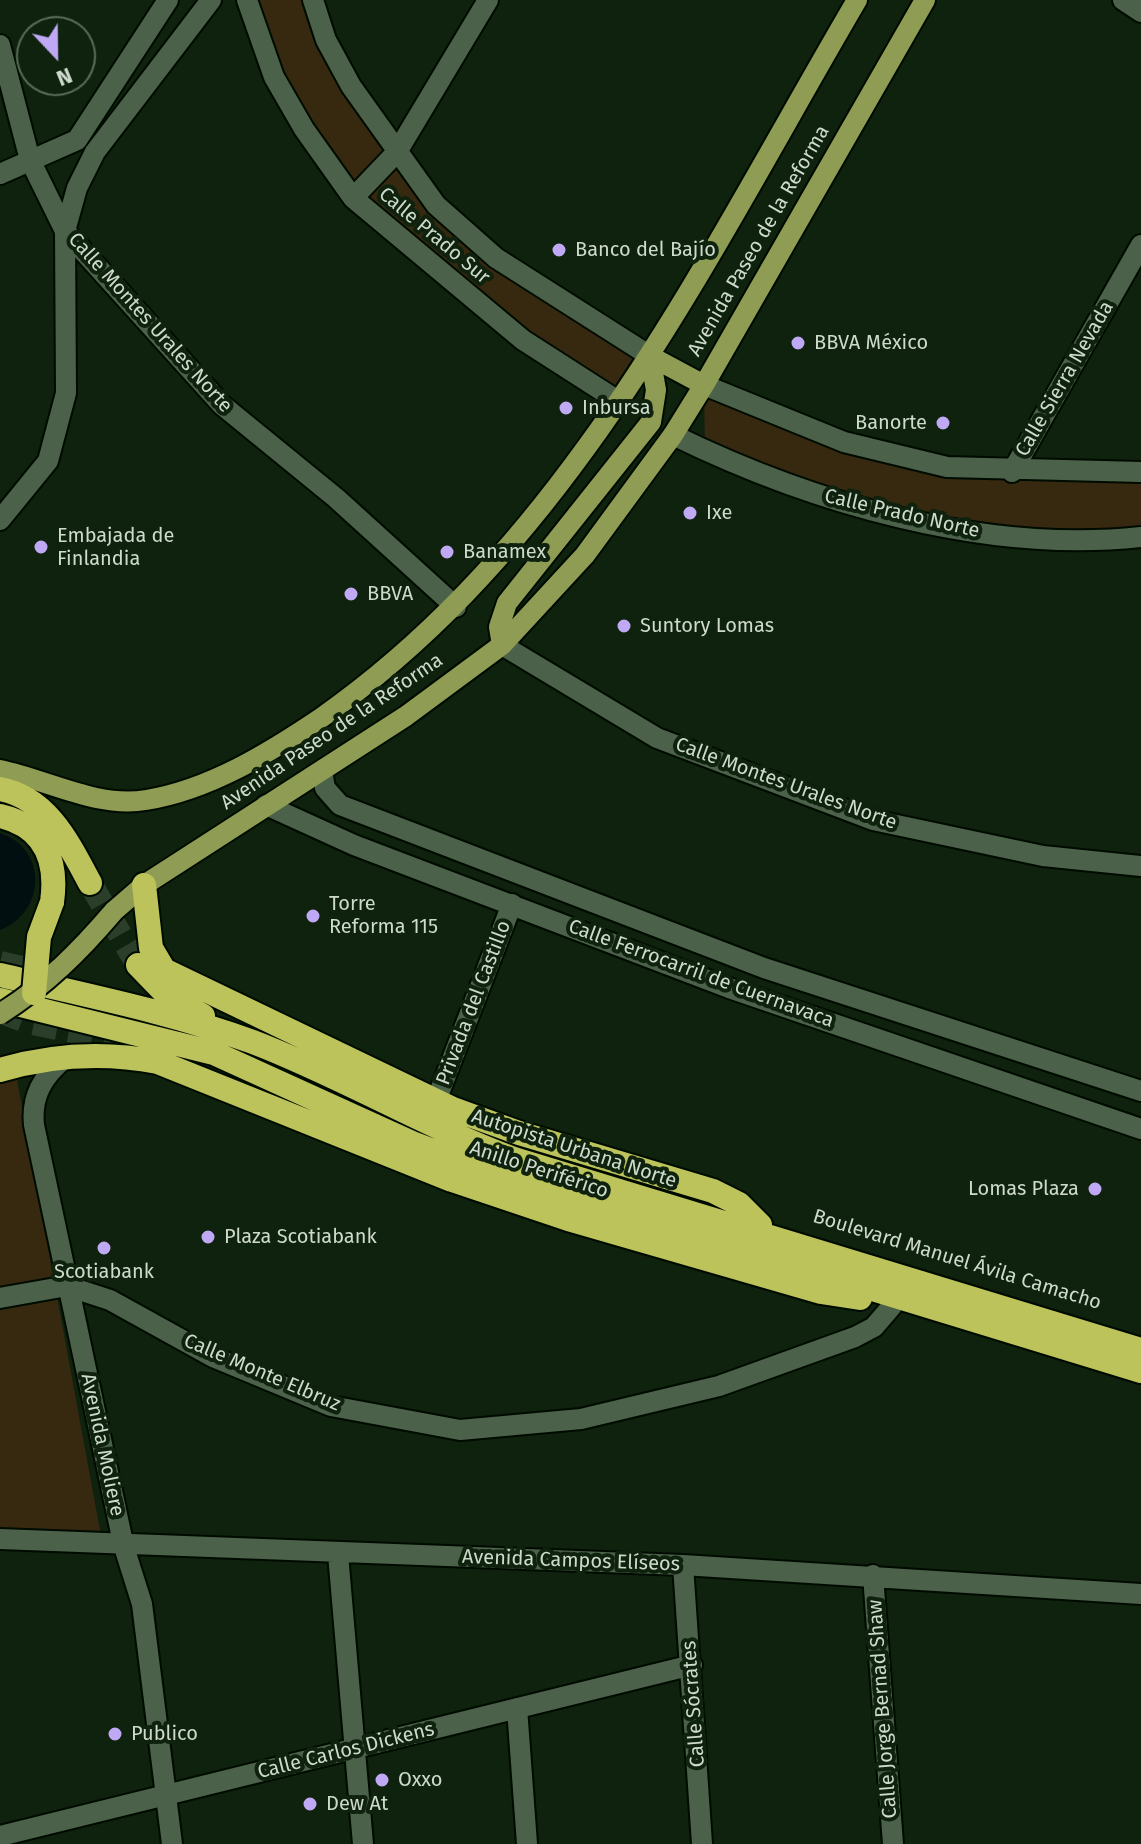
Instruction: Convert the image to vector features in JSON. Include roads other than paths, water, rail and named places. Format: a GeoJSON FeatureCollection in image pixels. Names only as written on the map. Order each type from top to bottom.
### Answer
{"type":"FeatureCollection","features":[{"type":"Feature","properties":{"kind":"highway"},"geometry":{"type":"LineString","coordinates":[[0,789],[27,797],[45,813],[67,840],[90,883]]}},
{"type":"Feature","properties":{"kind":"highway"},"geometry":{"type":"LineString","coordinates":[[0,816],[26,825],[47,846],[55,876],[52,902],[39,937],[34,993]]}},
{"type":"Feature","properties":{"kind":"highway"},"geometry":{"type":"LineString","coordinates":[[144,885],[151,948],[164,970],[436,1101],[519,1133],[713,1191],[739,1204],[760,1225]]}},
{"type":"Feature","properties":{"kind":"highway"},"geometry":{"type":"LineString","coordinates":[[138,965],[168,996],[239,1037]]}},
{"type":"Feature","properties":{"kind":"highway","name":"Autopista Urbana Norte"},"geometry":{"type":"LineString","coordinates":[[0,975],[122,1003],[239,1037],[438,1129],[514,1159],[1141,1350]]}},
{"type":"Feature","properties":{"kind":"highway"},"geometry":{"type":"LineString","coordinates":[[0,1000],[214,1053],[412,1143],[483,1170],[1141,1371]]}},
{"type":"Feature","properties":{"kind":"highway","name":"Anillo Periférico"},"geometry":{"type":"LineString","coordinates":[[182,1054],[253,1079],[445,1165],[883,1303]]}},
{"type":"Feature","properties":{"kind":"highway"},"geometry":{"type":"LineString","coordinates":[[7,1068],[65,1058],[121,1056],[158,1062],[452,1180],[568,1219],[821,1292],[883,1303],[1141,1381]]}},
{"type":"Feature","properties":{"kind":"highway","name":"Anillo Periférico"},"geometry":{"type":"LineString","coordinates":[[368,1085],[521,1150],[760,1225]]}},
{"type":"Feature","properties":{"kind":"highway","name":"Boulevard Manuel Ávila Camacho"},"geometry":{"type":"LineString","coordinates":[[760,1225],[1141,1341]]}},
{"type":"Feature","properties":{"kind":"main road","name":"Avenida Paseo de la Reforma"},"geometry":{"type":"LineString","coordinates":[[0,770],[107,800],[144,801],[194,788],[309,726],[368,683],[456,607],[544,507],[650,356],[857,0]]}},
{"type":"Feature","properties":{"kind":"main road","name":"Avenida Paseo de la Reforma"},"geometry":{"type":"LineString","coordinates":[[0,1014],[34,993],[71,962],[114,911],[144,885],[406,716],[502,645],[585,555],[673,435],[704,385],[925,0]]}},
{"type":"Feature","properties":{"kind":"main road","name":"Calle Prado Sur"},"geometry":{"type":"LineString","coordinates":[[650,356],[704,385]]}},
{"type":"Feature","properties":{"kind":"main road"},"geometry":{"type":"LineString","coordinates":[[502,645],[500,614],[507,603],[651,422],[656,390],[650,356]]}},
{"type":"Feature","properties":{"kind":"main road","name":"Calle Prado Sur"},"geometry":{"type":"LineString","coordinates":[[618,401],[673,435]]}},
{"type":"Feature","properties":{"kind":"street"},"geometry":{"type":"LineString","coordinates":[[0,174],[77,140],[168,0]]}},
{"type":"Feature","properties":{"kind":"street"},"geometry":{"type":"LineString","coordinates":[[0,520],[48,461],[66,393],[65,231],[77,188],[95,152],[211,0]]}},
{"type":"Feature","properties":{"kind":"street","name":"Calle Prado Sur"},"geometry":{"type":"LineString","coordinates":[[247,0],[274,77],[304,129],[353,198],[523,340],[618,401]]}},
{"type":"Feature","properties":{"kind":"street","name":"Calle Prado Sur"},"geometry":{"type":"LineString","coordinates":[[313,0],[326,40],[351,86],[436,205],[496,258],[650,356]]}},
{"type":"Feature","properties":{"kind":"street"},"geometry":{"type":"LineString","coordinates":[[353,198],[397,152],[488,0]]}},
{"type":"Feature","properties":{"kind":"street"},"geometry":{"type":"LineString","coordinates":[[1123,0],[1141,12]]}},
{"type":"Feature","properties":{"kind":"street","name":"Calle Montes Urales Norte"},"geometry":{"type":"LineString","coordinates":[[0,45],[30,160],[65,231],[222,405],[336,498],[456,607]]}},
{"type":"Feature","properties":{"kind":"street"},"geometry":{"type":"LineString","coordinates":[[77,140],[95,152]]}},
{"type":"Feature","properties":{"kind":"street","name":"Calle Sierra Nevada"},"geometry":{"type":"LineString","coordinates":[[1012,472],[1141,245]]}},
{"type":"Feature","properties":{"kind":"street"},"geometry":{"type":"LineString","coordinates":[[704,385],[844,442],[947,467],[1012,472],[1141,472]]}},
{"type":"Feature","properties":{"kind":"street","name":"Calle Prado Norte"},"geometry":{"type":"LineString","coordinates":[[673,435],[828,499],[932,523],[1017,538],[1141,537]]}},
{"type":"Feature","properties":{"kind":"street","name":"Calle Montes Urales Norte"},"geometry":{"type":"LineString","coordinates":[[502,645],[657,738],[873,820],[1043,856],[1141,866]]}},
{"type":"Feature","properties":{"kind":"street","name":"Calle Ferrocarril de Cuernavaca"},"geometry":{"type":"LineString","coordinates":[[322,771],[325,788],[340,805],[764,968],[1141,1091]]}},
{"type":"Feature","properties":{"kind":"street","name":"Calle Ferrocarril de Cuernavaca"},"geometry":{"type":"LineString","coordinates":[[266,805],[354,845],[641,954],[1141,1129]]}},
{"type":"Feature","properties":{"kind":"street","name":"Privada del Castillo"},"geometry":{"type":"LineString","coordinates":[[436,1101],[512,904]]}},
{"type":"Feature","properties":{"kind":"street"},"geometry":{"type":"LineString","coordinates":[[641,954],[651,925]]}},
{"type":"Feature","properties":{"kind":"street","name":"Avenida Moliere"},"geometry":{"type":"LineString","coordinates":[[65,1058],[41,1083],[33,1114],[124,1547],[142,1604],[172,1844]]}},
{"type":"Feature","properties":{"kind":"street","name":"Calle Monte Elbruz"},"geometry":{"type":"LineString","coordinates":[[0,1298],[67,1286],[110,1300],[213,1357],[331,1406],[460,1430],[581,1419],[719,1386],[855,1337],[881,1321],[883,1303]]}},
{"type":"Feature","properties":{"kind":"street","name":"Avenida Campos Elíseos"},"geometry":{"type":"LineString","coordinates":[[0,1539],[124,1547],[683,1565],[1141,1594]]}},
{"type":"Feature","properties":{"kind":"street"},"geometry":{"type":"LineString","coordinates":[[338,1554],[363,1844]]}},
{"type":"Feature","properties":{"kind":"street","name":"Calle Sócrates"},"geometry":{"type":"LineString","coordinates":[[683,1565],[702,1844]]}},
{"type":"Feature","properties":{"kind":"street","name":"Calle Jorge Bernad Shaw"},"geometry":{"type":"LineString","coordinates":[[873,1575],[893,1844]]}},
{"type":"Feature","properties":{"kind":"street","name":"Calle Carlos Dickens"},"geometry":{"type":"LineString","coordinates":[[0,1836],[692,1665]]}},
{"type":"Feature","properties":{"kind":"street"},"geometry":{"type":"LineString","coordinates":[[517,1708],[527,1844]]}},
{"type":"Feature","properties":{"kind":"tunnel"},"geometry":{"type":"LineString","coordinates":[[90,883],[138,965]]}},
{"type":"Feature","properties":{"kind":"tunnel"},"geometry":{"type":"LineString","coordinates":[[0,963],[54,975]]}},
{"type":"Feature","properties":{"kind":"tunnel"},"geometry":{"type":"LineString","coordinates":[[0,1011],[28,1022],[122,1041]]}},
{"type":"Feature","properties":{"kind":"place","name":"Banco del Bajío"},"geometry":{"type":"Point","coordinates":[559,250]}},
{"type":"Feature","properties":{"kind":"place","name":"BBVA México"},"geometry":{"type":"Point","coordinates":[798,343]}},
{"type":"Feature","properties":{"kind":"place","name":"Inbursa"},"geometry":{"type":"Point","coordinates":[566,408]}},
{"type":"Feature","properties":{"kind":"place","name":"Banorte"},"geometry":{"type":"Point","coordinates":[943,423]}},
{"type":"Feature","properties":{"kind":"place","name":"Ixe"},"geometry":{"type":"Point","coordinates":[690,513]}},
{"type":"Feature","properties":{"kind":"place","name":"Embajada de Finlandia"},"geometry":{"type":"Point","coordinates":[41,547]}},
{"type":"Feature","properties":{"kind":"place","name":"Banamex"},"geometry":{"type":"Point","coordinates":[447,552]}},
{"type":"Feature","properties":{"kind":"place","name":"BBVA"},"geometry":{"type":"Point","coordinates":[351,594]}},
{"type":"Feature","properties":{"kind":"place","name":"Suntory Lomas"},"geometry":{"type":"Point","coordinates":[624,626]}},
{"type":"Feature","properties":{"kind":"place","name":"Torre Reforma 115"},"geometry":{"type":"Point","coordinates":[313,916]}},
{"type":"Feature","properties":{"kind":"place","name":"Lomas Plaza"},"geometry":{"type":"Point","coordinates":[1095,1189]}},
{"type":"Feature","properties":{"kind":"place","name":"Plaza Scotiabank"},"geometry":{"type":"Point","coordinates":[208,1237]}},
{"type":"Feature","properties":{"kind":"place","name":"Scotiabank"},"geometry":{"type":"Point","coordinates":[104,1248]}},
{"type":"Feature","properties":{"kind":"place","name":"Publico"},"geometry":{"type":"Point","coordinates":[115,1734]}},
{"type":"Feature","properties":{"kind":"place","name":"Oxxo"},"geometry":{"type":"Point","coordinates":[382,1780]}},
{"type":"Feature","properties":{"kind":"place","name":"Dew At"},"geometry":{"type":"Point","coordinates":[310,1804]}}]}
